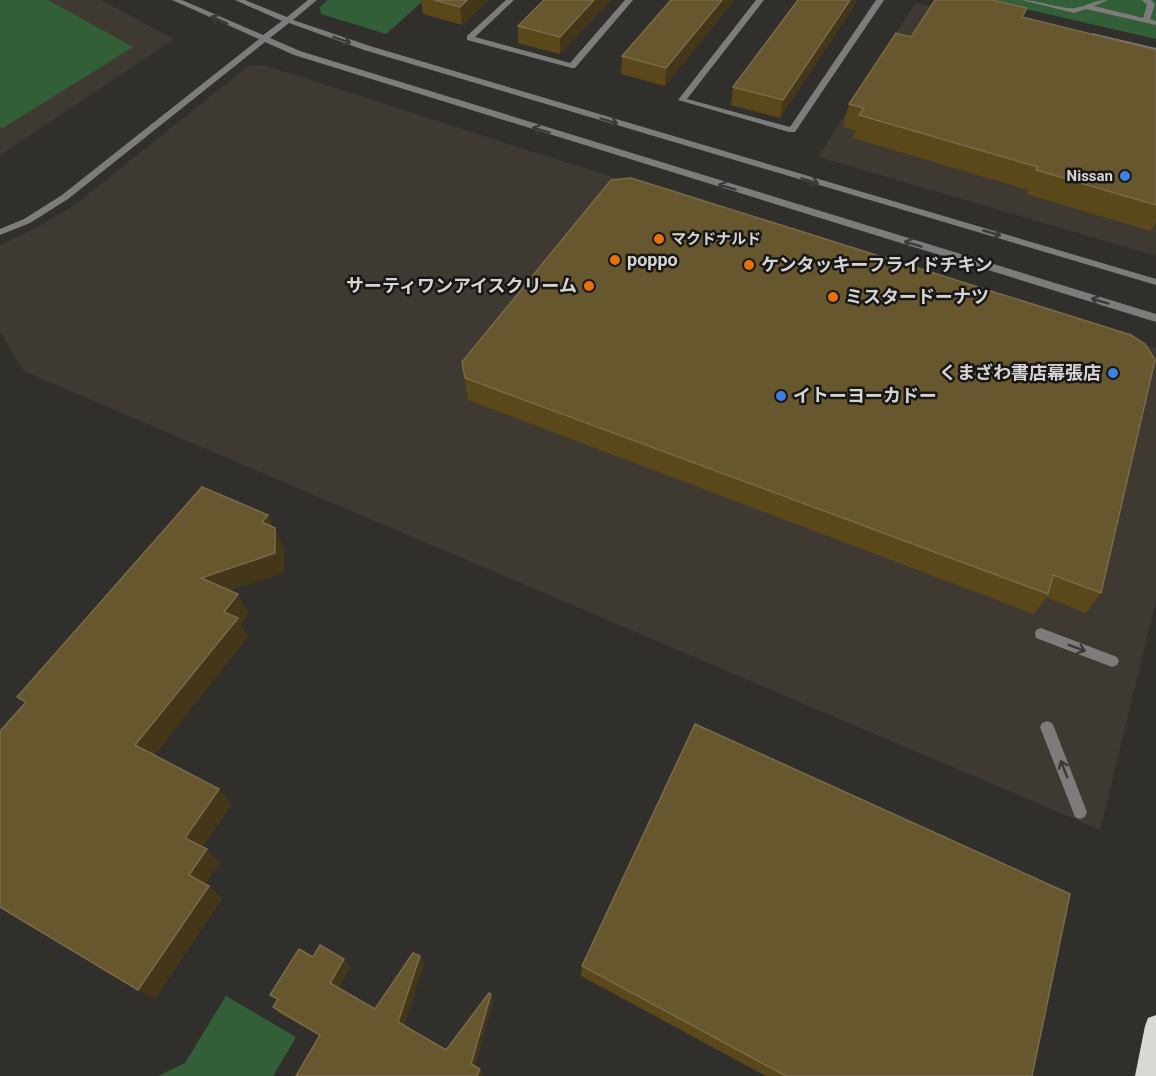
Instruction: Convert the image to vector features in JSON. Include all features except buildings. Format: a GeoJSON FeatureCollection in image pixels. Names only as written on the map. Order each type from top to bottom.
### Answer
{"type":"FeatureCollection","features":[{"type":"Feature","properties":{"kind":"highway"},"geometry":{"type":"LineString","coordinates":[[1146,1076],[1156,1026]]}},
{"type":"Feature","properties":{"kind":"street"},"geometry":{"type":"LineString","coordinates":[[176,0],[297,53],[1156,318]]}},
{"type":"Feature","properties":{"kind":"street"},"geometry":{"type":"LineString","coordinates":[[239,0],[287,20],[367,48],[1156,282]]}},
{"type":"Feature","properties":{"kind":"street"},"geometry":{"type":"LineString","coordinates":[[0,232],[27,221],[65,197],[313,0]]}},
{"type":"Feature","properties":{"kind":"street"},"geometry":{"type":"LineString","coordinates":[[510,0],[470,38],[572,66],[630,0]]}},
{"type":"Feature","properties":{"kind":"street"},"geometry":{"type":"LineString","coordinates":[[760,0],[682,100],[792,130],[880,0]]}},
{"type":"Feature","properties":{"kind":"street"},"geometry":{"type":"LineString","coordinates":[[1026,0],[1074,11],[1104,0]]}},
{"type":"Feature","properties":{"kind":"street"},"geometry":{"type":"LineString","coordinates":[[1146,0],[1150,4],[1146,20]]}},
{"type":"Feature","properties":{"kind":"street"},"geometry":{"type":"LineString","coordinates":[[1086,7],[1156,22]]}},
{"type":"Feature","properties":{"kind":"street"},"geometry":{"type":"LineString","coordinates":[[1070,19],[1074,11]]}},
{"type":"Feature","properties":{"kind":"street"},"geometry":{"type":"LineString","coordinates":[[1088,34],[1156,50]]}},
{"type":"Feature","properties":{"kind":"street"},"geometry":{"type":"LineString","coordinates":[[1041,634],[1112,661]]}},
{"type":"Feature","properties":{"kind":"street"},"geometry":{"type":"LineString","coordinates":[[1047,727],[1080,812]]}},
{"type":"Feature","properties":{"kind":"shaded area"},"geometry":{"type":"Polygon","coordinates":[[[0,0],[101,0],[174,39],[0,155],[0,0]]]}},
{"type":"Feature","properties":{"kind":"shaded area"},"geometry":{"type":"Polygon","coordinates":[[[915,3],[1156,63],[1156,256],[818,157],[915,3]]]}},
{"type":"Feature","properties":{"kind":"shaded area"},"geometry":{"type":"Polygon","coordinates":[[[264,65],[1156,348],[1156,601],[1100,830],[23,371],[0,331],[0,245],[76,204],[248,66],[264,65]]]}},
{"type":"Feature","properties":{"kind":"green space"},"geometry":{"type":"Polygon","coordinates":[[[0,0],[48,0],[133,47],[3,128],[0,127],[0,0]]]}},
{"type":"Feature","properties":{"kind":"green space"},"geometry":{"type":"Polygon","coordinates":[[[328,0],[424,0],[386,34],[321,14],[320,7],[328,0]]]}},
{"type":"Feature","properties":{"kind":"green space"},"geometry":{"type":"Polygon","coordinates":[[[987,0],[1156,0],[1156,39],[987,0]]]}},
{"type":"Feature","properties":{"kind":"green space"},"geometry":{"type":"Polygon","coordinates":[[[226,996],[296,1037],[273,1076],[158,1076],[185,1063],[226,996]]]}},
{"type":"Feature","properties":{"kind":"place","name":"Nissan"},"geometry":{"type":"Point","coordinates":[1125,176]}},
{"type":"Feature","properties":{"kind":"place","name":"マクドナルド"},"geometry":{"type":"Point","coordinates":[659,239]}},
{"type":"Feature","properties":{"kind":"place","name":"poppo"},"geometry":{"type":"Point","coordinates":[615,260]}},
{"type":"Feature","properties":{"kind":"place","name":"ケンタッキーフライドチキン"},"geometry":{"type":"Point","coordinates":[749,265]}},
{"type":"Feature","properties":{"kind":"place","name":"サーティワンアイスクリーム"},"geometry":{"type":"Point","coordinates":[589,286]}},
{"type":"Feature","properties":{"kind":"place","name":"ミスタードーナツ"},"geometry":{"type":"Point","coordinates":[833,297]}},
{"type":"Feature","properties":{"kind":"place","name":"くまざわ書店幕張店"},"geometry":{"type":"Point","coordinates":[1113,373]}},
{"type":"Feature","properties":{"kind":"place","name":"イトーヨーカドー"},"geometry":{"type":"Point","coordinates":[781,396]}}]}
